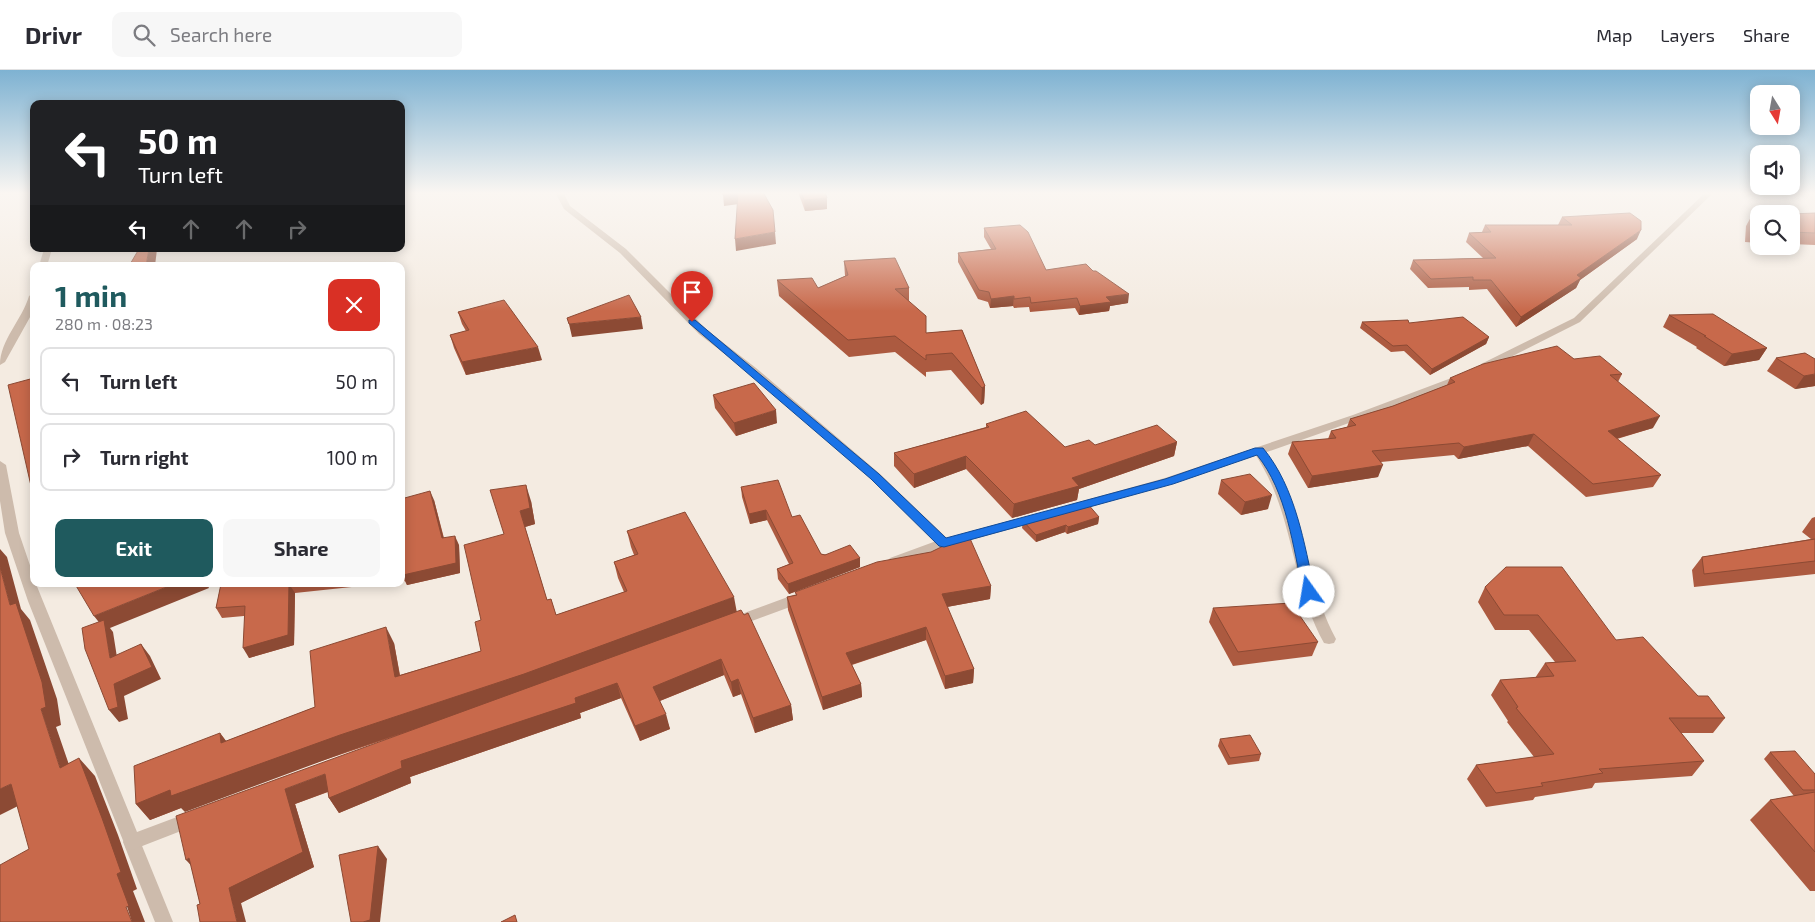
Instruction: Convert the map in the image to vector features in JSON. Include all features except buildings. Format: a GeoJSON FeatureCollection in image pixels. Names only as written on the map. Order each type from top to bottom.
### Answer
{"type":"FeatureCollection","features":[{"type":"Feature","properties":{"kind":"street"},"geometry":{"type":"LineString","coordinates":[[599,232],[623,251],[703,332],[752,370],[875,476],[944,543]]}},
{"type":"Feature","properties":{"kind":"street"},"geometry":{"type":"LineString","coordinates":[[881,567],[944,543],[1169,481],[1357,418],[1454,381],[1577,320],[1669,232]]}},
{"type":"Feature","properties":{"kind":"street"},"geometry":{"type":"LineString","coordinates":[[0,362],[30,308]]}},
{"type":"Feature","properties":{"kind":"street"},"geometry":{"type":"LineString","coordinates":[[1259,451],[1269,463],[1281,486],[1297,540],[1309,592],[1318,617],[1329,639]]}},
{"type":"Feature","properties":{"kind":"street"},"geometry":{"type":"LineString","coordinates":[[0,465],[12,533],[30,586]]}},
{"type":"Feature","properties":{"kind":"street"},"geometry":{"type":"LineString","coordinates":[[30,587],[164,922]]}},
{"type":"Feature","properties":{"kind":"street"},"geometry":{"type":"LineString","coordinates":[[719,628],[818,590]]}},
{"type":"Feature","properties":{"kind":"street"},"geometry":{"type":"LineString","coordinates":[[132,842],[207,814]]}},
{"type":"Feature","properties":{"kind":"route"},"geometry":{"type":"LineString","coordinates":[[692,322],[752,370],[875,476],[944,543],[1169,481],[1259,451],[1269,463],[1281,486],[1297,540],[1309,592]]}}]}
